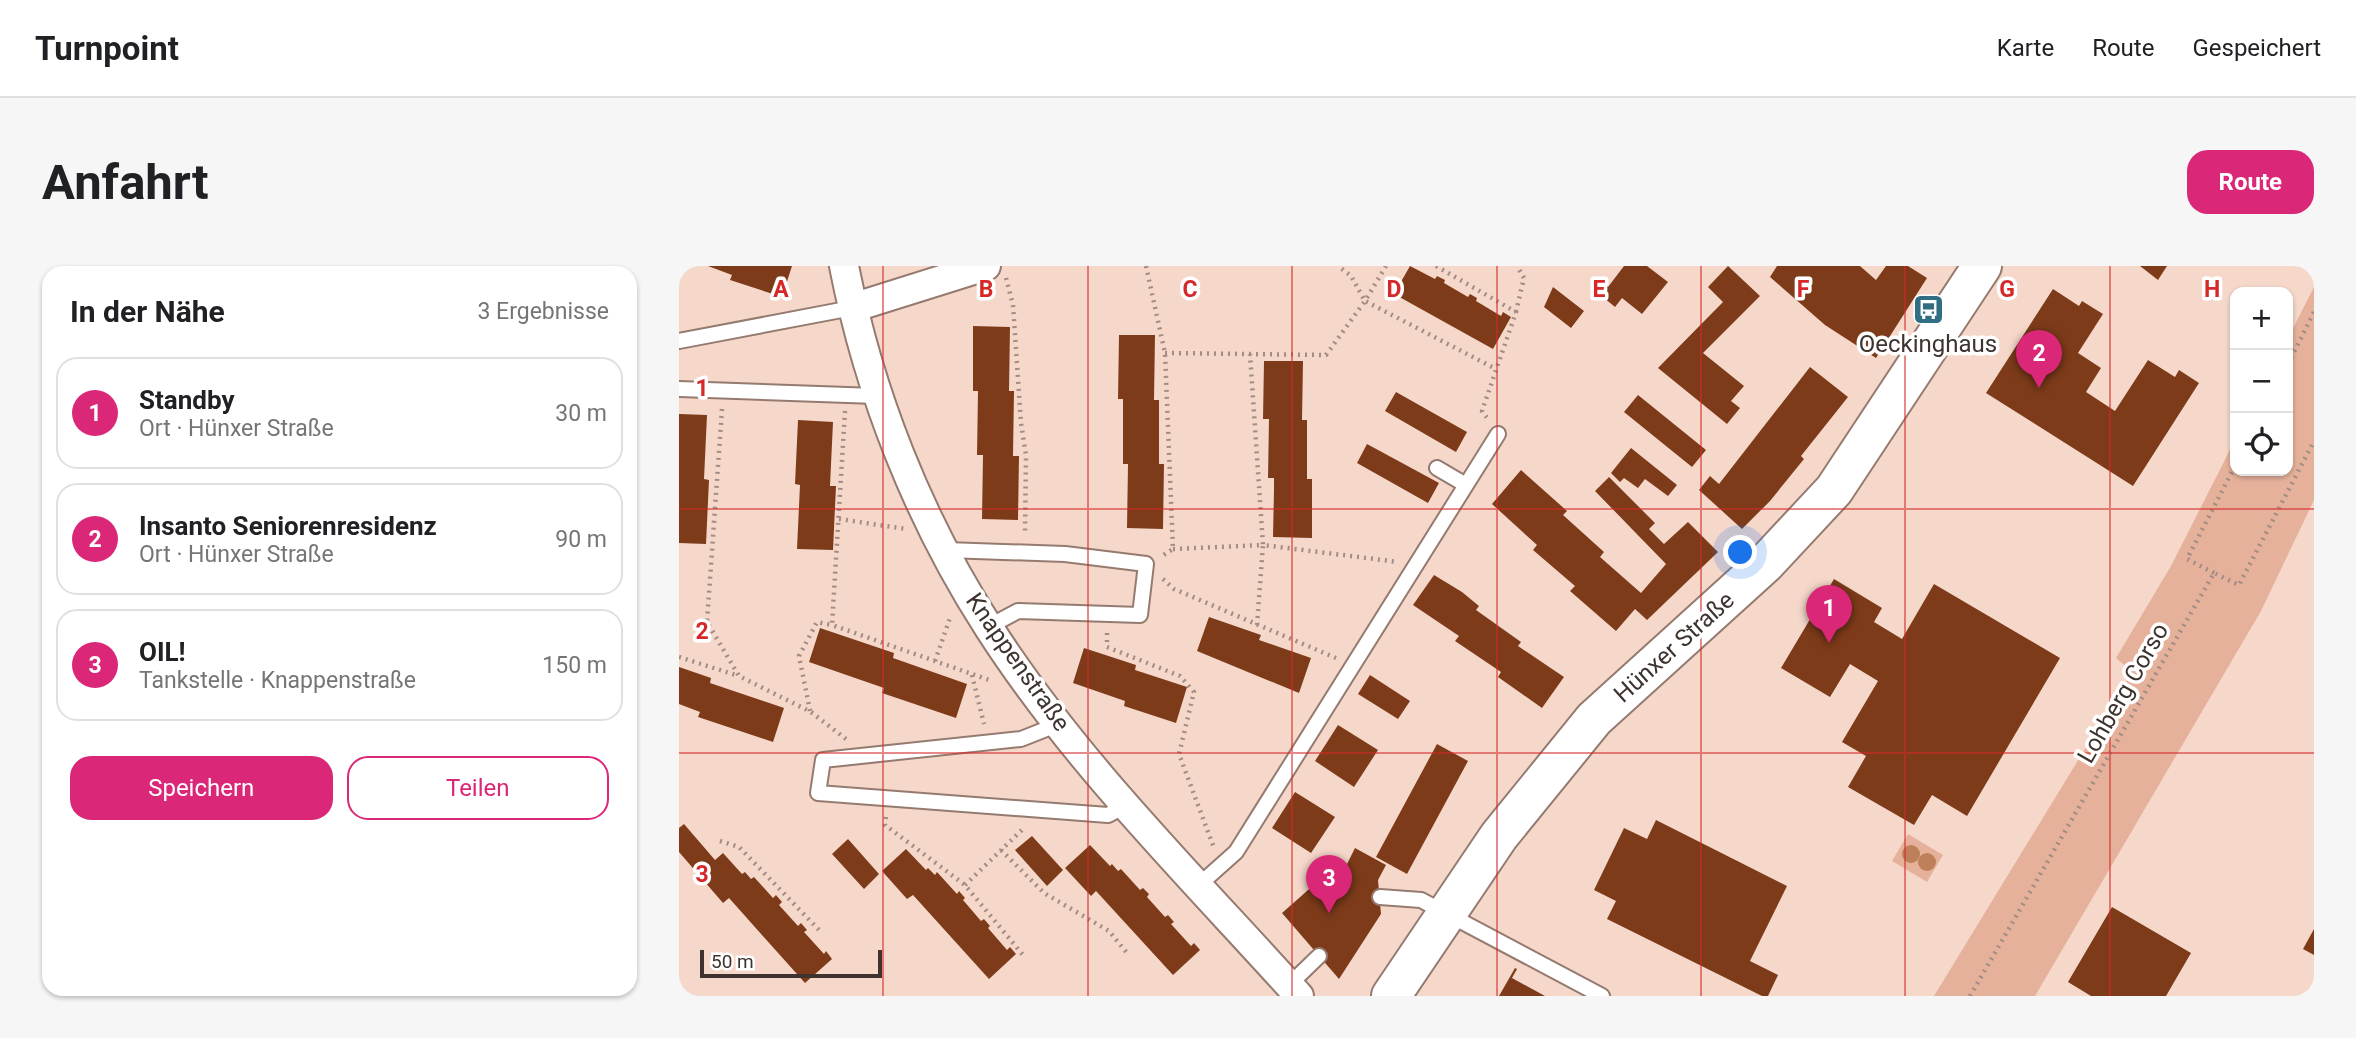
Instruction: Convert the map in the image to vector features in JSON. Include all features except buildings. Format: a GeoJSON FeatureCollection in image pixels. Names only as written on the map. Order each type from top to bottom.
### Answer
{"type":"FeatureCollection","features":[{"type":"Feature","properties":{"kind":"main road","name":"Hünxer Straße"},"geometry":{"type":"LineString","coordinates":[[1391,996],[1499,836],[1594,719],[1765,564],[1834,490],[1982,266]]}},
{"type":"Feature","properties":{"kind":"street","name":"Knappenstraße"},"geometry":{"type":"LineString","coordinates":[[844,266],[852,308],[876,396],[889,431],[942,542],[989,628],[1059,724],[1127,805],[1294,990]]}},
{"type":"Feature","properties":{"kind":"street"},"geometry":{"type":"LineString","coordinates":[[852,308],[986,266]]}},
{"type":"Feature","properties":{"kind":"lane"},"geometry":{"type":"LineString","coordinates":[[679,341],[852,308]]}},
{"type":"Feature","properties":{"kind":"lane"},"geometry":{"type":"LineString","coordinates":[[679,389],[876,396]]}},
{"type":"Feature","properties":{"kind":"lane"},"geometry":{"type":"LineString","coordinates":[[1199,885],[1236,852],[1498,434]]}},
{"type":"Feature","properties":{"kind":"lane"},"geometry":{"type":"LineString","coordinates":[[1437,468],[1466,485]]}},
{"type":"Feature","properties":{"kind":"lane"},"geometry":{"type":"LineString","coordinates":[[942,542],[1146,564],[1140,615],[1018,611],[989,628]]}},
{"type":"Feature","properties":{"kind":"lane"},"geometry":{"type":"LineString","coordinates":[[1059,724],[1021,739],[823,760],[818,793],[1108,815],[1127,805]]}},
{"type":"Feature","properties":{"kind":"lane"},"geometry":{"type":"LineString","coordinates":[[1380,897],[1420,900],[1602,996]]}},
{"type":"Feature","properties":{"kind":"lane"},"geometry":{"type":"LineString","coordinates":[[1294,990],[1319,956]]}},
{"type":"Feature","properties":{"kind":"path"},"geometry":{"type":"LineString","coordinates":[[1003,266],[1013,305],[1021,423],[1026,455],[1025,552]]}},
{"type":"Feature","properties":{"kind":"path"},"geometry":{"type":"LineString","coordinates":[[1146,266],[1165,354],[1173,550]]}},
{"type":"Feature","properties":{"kind":"path"},"geometry":{"type":"LineString","coordinates":[[1338,266],[1351,276],[1365,301],[1496,369]]}},
{"type":"Feature","properties":{"kind":"path"},"geometry":{"type":"LineString","coordinates":[[1165,354],[1327,355],[1386,266]]}},
{"type":"Feature","properties":{"kind":"path"},"geometry":{"type":"LineString","coordinates":[[1436,266],[1516,312]]}},
{"type":"Feature","properties":{"kind":"path"},"geometry":{"type":"LineString","coordinates":[[1498,434],[1482,411],[1516,312],[1524,278],[1517,266]]}},
{"type":"Feature","properties":{"kind":"path"},"geometry":{"type":"LineString","coordinates":[[2293,354],[2314,313]]}},
{"type":"Feature","properties":{"kind":"path"},"geometry":{"type":"LineString","coordinates":[[1250,354],[1263,545],[1257,625]]}},
{"type":"Feature","properties":{"kind":"path"},"geometry":{"type":"LineString","coordinates":[[723,391],[707,622],[739,676]]}},
{"type":"Feature","properties":{"kind":"path"},"geometry":{"type":"LineString","coordinates":[[832,625],[846,397]]}},
{"type":"Feature","properties":{"kind":"path"},"geometry":{"type":"LineString","coordinates":[[2230,476],[2187,559],[2239,585],[2314,441]]}},
{"type":"Feature","properties":{"kind":"path"},"geometry":{"type":"LineString","coordinates":[[839,519],[942,542]]}},
{"type":"Feature","properties":{"kind":"path"},"geometry":{"type":"LineString","coordinates":[[1353,665],[1174,589],[1146,564],[1173,550],[1263,545],[1416,565]]}},
{"type":"Feature","properties":{"kind":"path","name":"Lohberg Corso"},"geometry":{"type":"LineString","coordinates":[[1970,996],[2214,573]]}},
{"type":"Feature","properties":{"kind":"path"},"geometry":{"type":"LineString","coordinates":[[935,660],[963,581]]}},
{"type":"Feature","properties":{"kind":"path"},"geometry":{"type":"LineString","coordinates":[[1107,614],[1107,647],[1180,676],[1194,692],[1179,754],[1221,866]]}},
{"type":"Feature","properties":{"kind":"path"},"geometry":{"type":"LineString","coordinates":[[811,712],[799,656],[817,622],[1000,683],[1020,671]]}},
{"type":"Feature","properties":{"kind":"path"},"geometry":{"type":"LineString","coordinates":[[679,657],[739,676],[811,712],[867,755]]}},
{"type":"Feature","properties":{"kind":"path"},"geometry":{"type":"LineString","coordinates":[[972,674],[989,743]]}},
{"type":"Feature","properties":{"kind":"path"},"geometry":{"type":"LineString","coordinates":[[888,799],[885,825],[965,886],[1023,955]]}},
{"type":"Feature","properties":{"kind":"path"},"geometry":{"type":"LineString","coordinates":[[965,886],[1041,811]]}},
{"type":"Feature","properties":{"kind":"path"},"geometry":{"type":"LineString","coordinates":[[720,841],[739,847],[822,933]]}},
{"type":"Feature","properties":{"kind":"path"},"geometry":{"type":"LineString","coordinates":[[1001,850],[1044,893],[1109,931],[1127,953]]}},
{"type":"Feature","properties":{"kind":"shaded area"},"geometry":{"type":"Polygon","coordinates":[[[2314,287],[2314,500],[2261,611],[2035,996],[1934,996],[2132,672],[2116,658],[2171,566],[2230,450],[2230,476],[2293,476],[2293,328],[2314,287]]]}},
{"type":"Feature","properties":{"kind":"shaded area"},"geometry":{"type":"Polygon","coordinates":[[[1908,834],[1943,855],[1927,882],[1892,861],[1908,834]]]}},
{"type":"Feature","properties":{"kind":"place","name":"Oeckinghaus"},"geometry":{"type":"Point","coordinates":[1928,310]}},
{"type":"Feature","properties":{"kind":"place","name":"Insanto Seniorenresidenz"},"geometry":{"type":"Point","coordinates":[2039,388]}},
{"type":"Feature","properties":{"kind":"place","name":"Standby"},"geometry":{"type":"Point","coordinates":[1829,643]}},
{"type":"Feature","properties":{"kind":"place","name":"OIL!"},"geometry":{"type":"Point","coordinates":[1329,913]}}]}
